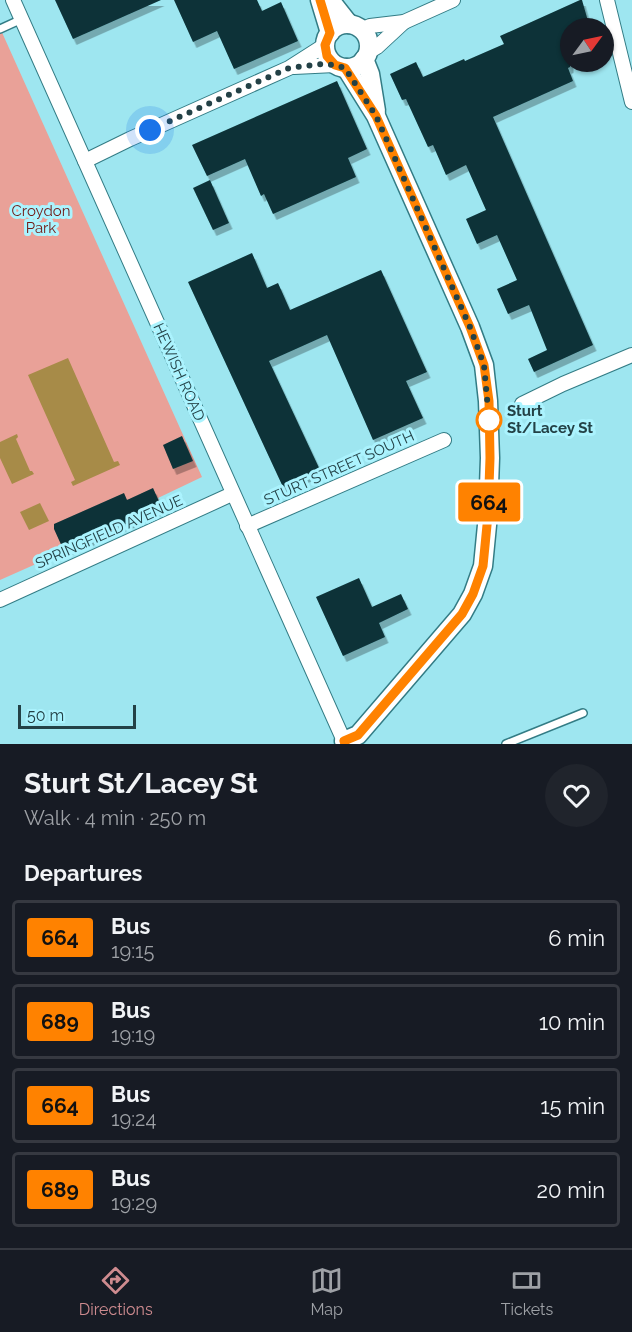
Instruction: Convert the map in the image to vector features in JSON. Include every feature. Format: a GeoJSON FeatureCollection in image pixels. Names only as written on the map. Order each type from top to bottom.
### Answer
{"type":"FeatureCollection","features":[{"type":"Feature","properties":{"kind":"street","name":"HEWISH ROAD"},"geometry":{"type":"LineString","coordinates":[[13,0],[345,743]]}},
{"type":"Feature","properties":{"kind":"street"},"geometry":{"type":"LineString","coordinates":[[320,0],[327,39],[327,56],[340,66],[376,116],[470,327],[484,365],[489,401],[488,515],[483,566],[473,594],[462,614],[358,735],[345,743]]}},
{"type":"Feature","properties":{"kind":"street"},"geometry":{"type":"LineString","coordinates":[[330,0],[368,40],[366,56],[376,116]]}},
{"type":"Feature","properties":{"kind":"street"},"geometry":{"type":"LineString","coordinates":[[85,161],[289,68],[327,39],[338,26],[355,27],[404,22],[453,0]]}},
{"type":"Feature","properties":{"kind":"street"},"geometry":{"type":"LineString","coordinates":[[607,0],[632,102]]}},
{"type":"Feature","properties":{"kind":"street"},"geometry":{"type":"LineString","coordinates":[[289,68],[359,64],[404,22]]}},
{"type":"Feature","properties":{"kind":"street"},"geometry":{"type":"LineString","coordinates":[[522,404],[632,355]]}},
{"type":"Feature","properties":{"kind":"street","name":"STURT STREET SOUTH"},"geometry":{"type":"LineString","coordinates":[[247,526],[444,440]]}},
{"type":"Feature","properties":{"kind":"street","name":"SPRINGFIELD AVENUE"},"geometry":{"type":"LineString","coordinates":[[0,600],[232,494]]}},
{"type":"Feature","properties":{"kind":"lane"},"geometry":{"type":"LineString","coordinates":[[0,29],[21,19]]}},
{"type":"Feature","properties":{"kind":"lane"},"geometry":{"type":"LineString","coordinates":[[506,744],[583,712]]}},
{"type":"Feature","properties":{"kind":"green space","name":"Croydon Park"},"geometry":{"type":"Polygon","coordinates":[[[0,28],[202,477],[158,498],[162,508],[0,580],[0,28]]]}},
{"type":"Feature","properties":{"kind":"shaded area"},"geometry":{"type":"Polygon","coordinates":[[[68,358],[114,462],[118,461],[120,465],[73,486],[71,482],[75,480],[28,375],[68,358]]]}},
{"type":"Feature","properties":{"kind":"shaded area"},"geometry":{"type":"Polygon","coordinates":[[[17,434],[16,439],[30,471],[34,474],[12,484],[0,458],[0,442],[17,434]]]}},
{"type":"Feature","properties":{"kind":"shaded area"},"geometry":{"type":"Polygon","coordinates":[[[40,503],[49,521],[29,530],[20,512],[40,503]]]}},
{"type":"Feature","properties":{"kind":"building"},"geometry":{"type":"Polygon","coordinates":[[[55,0],[161,0],[73,39],[55,0]]]}},
{"type":"Feature","properties":{"kind":"building"},"geometry":{"type":"Polygon","coordinates":[[[174,0],[257,0],[262,11],[281,2],[298,41],[234,69],[217,31],[193,42],[174,0]]]}},
{"type":"Feature","properties":{"kind":"building"},"geometry":{"type":"Polygon","coordinates":[[[582,0],[587,18],[560,18],[560,72],[570,72],[573,81],[493,117],[593,345],[534,372],[528,359],[547,350],[529,305],[508,314],[497,289],[517,280],[497,235],[477,244],[466,219],[486,210],[466,165],[446,175],[433,145],[428,147],[406,99],[402,100],[390,74],[416,62],[423,77],[504,44],[500,36],[582,0]]]}},
{"type":"Feature","properties":{"kind":"building"},"geometry":{"type":"Polygon","coordinates":[[[337,81],[367,149],[348,158],[356,177],[273,214],[264,194],[261,196],[245,159],[207,176],[192,145],[337,81]]]}},
{"type":"Feature","properties":{"kind":"building"},"geometry":{"type":"Polygon","coordinates":[[[210,180],[229,223],[213,230],[193,188],[210,180]]]}},
{"type":"Feature","properties":{"kind":"building"},"geometry":{"type":"Polygon","coordinates":[[[252,253],[267,288],[278,283],[290,310],[381,270],[427,372],[406,381],[423,418],[373,440],[327,335],[269,361],[320,470],[283,487],[188,282],[252,253]]]}},
{"type":"Feature","properties":{"kind":"building"},"geometry":{"type":"Polygon","coordinates":[[[182,436],[193,461],[173,469],[163,445],[182,436]]]}},
{"type":"Feature","properties":{"kind":"building"},"geometry":{"type":"Polygon","coordinates":[[[153,488],[162,508],[64,551],[54,524],[124,493],[127,500],[153,488]]]}},
{"type":"Feature","properties":{"kind":"building"},"geometry":{"type":"Polygon","coordinates":[[[359,578],[372,607],[401,594],[408,609],[379,623],[385,637],[343,656],[316,597],[359,578]]]}},
{"type":"Feature","properties":{"kind":"bus line","name":"664"},"geometry":{"type":"LineString","coordinates":[[320,0],[330,33],[325,45],[327,56],[335,65],[345,68],[376,116],[470,327],[484,365],[489,401],[490,458],[486,540],[483,566],[473,594],[462,614],[426,657],[358,735],[344,741],[345,744]]}},
{"type":"Feature","properties":{"kind":"place","name":"Sturt St/Lacey St"},"geometry":{"type":"Point","coordinates":[489,420]}},
{"type":"Feature","properties":{"kind":"route"},"geometry":{"type":"LineString","coordinates":[[150,130],[289,68],[322,64],[345,68],[376,116],[470,327],[484,365],[489,420]]}}]}
